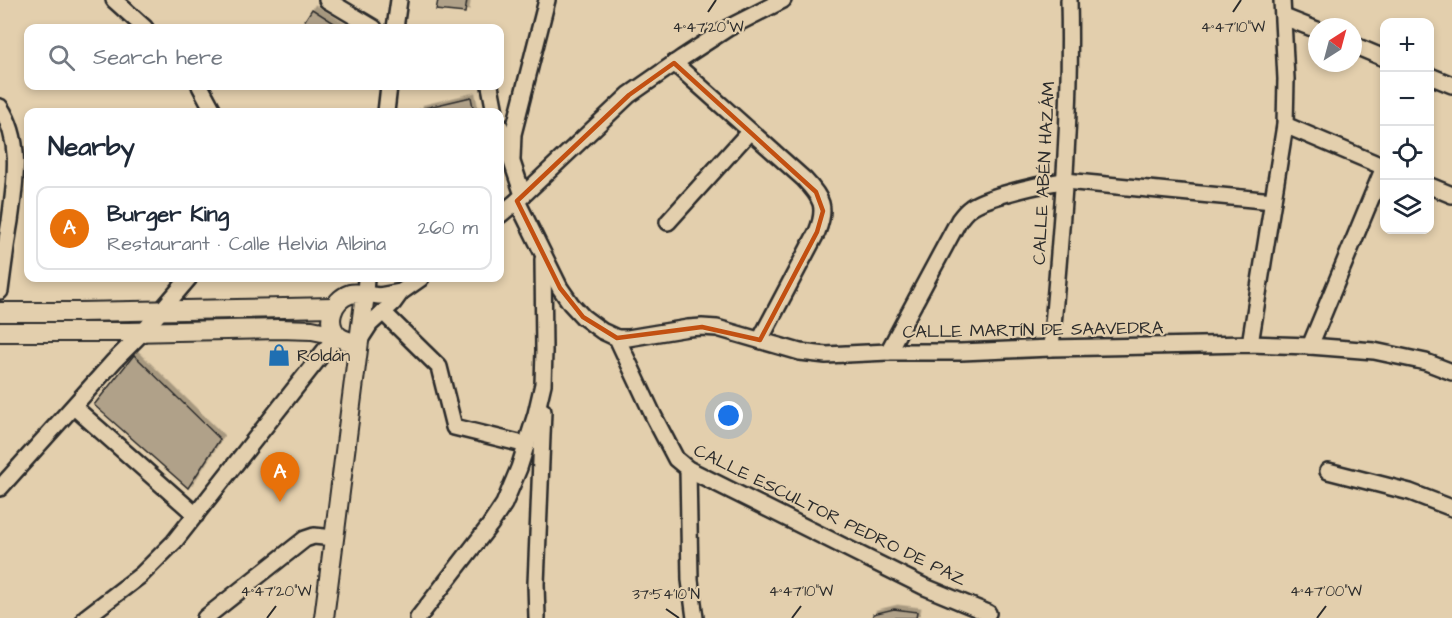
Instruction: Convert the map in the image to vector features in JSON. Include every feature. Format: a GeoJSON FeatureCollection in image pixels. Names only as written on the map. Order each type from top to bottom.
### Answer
{"type":"FeatureCollection","features":[{"type":"Feature","properties":{"kind":"main road"},"geometry":{"type":"LineString","coordinates":[[337,335],[330,321],[334,307],[341,299],[366,286]]}},
{"type":"Feature","properties":{"kind":"main road"},"geometry":{"type":"LineString","coordinates":[[324,618],[366,286]]}},
{"type":"Feature","properties":{"kind":"main road"},"geometry":{"type":"LineString","coordinates":[[0,312],[334,307]]}},
{"type":"Feature","properties":{"kind":"main road"},"geometry":{"type":"LineString","coordinates":[[0,333],[312,330],[337,335],[346,341],[358,343]]}},
{"type":"Feature","properties":{"kind":"street"},"geometry":{"type":"LineString","coordinates":[[114,0],[141,24]]}},
{"type":"Feature","properties":{"kind":"street"},"geometry":{"type":"LineString","coordinates":[[327,0],[367,24]]}},
{"type":"Feature","properties":{"kind":"street"},"geometry":{"type":"LineString","coordinates":[[396,24],[399,0]]}},
{"type":"Feature","properties":{"kind":"street"},"geometry":{"type":"LineString","coordinates":[[512,159],[513,134],[547,0]]}},
{"type":"Feature","properties":{"kind":"street"},"geometry":{"type":"LineString","coordinates":[[504,212],[629,95],[728,28],[783,0]]}},
{"type":"Feature","properties":{"kind":"street","name":"CALLE ABÉN HAZÁM"},"geometry":{"type":"LineString","coordinates":[[1051,348],[1065,181],[1069,99],[1069,0]]}},
{"type":"Feature","properties":{"kind":"street"},"geometry":{"type":"LineString","coordinates":[[1251,344],[1286,125],[1282,0]]}},
{"type":"Feature","properties":{"kind":"street"},"geometry":{"type":"LineString","coordinates":[[1284,17],[1308,26]]}},
{"type":"Feature","properties":{"kind":"street"},"geometry":{"type":"LineString","coordinates":[[1362,49],[1380,56]]}},
{"type":"Feature","properties":{"kind":"street"},"geometry":{"type":"LineString","coordinates":[[675,63],[821,199],[823,211],[817,232],[760,340]]}},
{"type":"Feature","properties":{"kind":"street"},"geometry":{"type":"LineString","coordinates":[[1434,78],[1452,85]]}},
{"type":"Feature","properties":{"kind":"street"},"geometry":{"type":"LineString","coordinates":[[202,90],[212,108]]}},
{"type":"Feature","properties":{"kind":"street"},"geometry":{"type":"LineString","coordinates":[[386,108],[389,90]]}},
{"type":"Feature","properties":{"kind":"street"},"geometry":{"type":"LineString","coordinates":[[491,90],[494,108]]}},
{"type":"Feature","properties":{"kind":"street"},"geometry":{"type":"LineString","coordinates":[[0,107],[11,129],[16,166],[0,291]]}},
{"type":"Feature","properties":{"kind":"street"},"geometry":{"type":"LineString","coordinates":[[1286,125],[1380,165]]}},
{"type":"Feature","properties":{"kind":"street"},"geometry":{"type":"LineString","coordinates":[[668,222],[750,131]]}},
{"type":"Feature","properties":{"kind":"street"},"geometry":{"type":"LineString","coordinates":[[504,137],[512,159],[520,198],[543,256],[560,288],[583,317],[617,338]]}},
{"type":"Feature","properties":{"kind":"street"},"geometry":{"type":"LineString","coordinates":[[1310,346],[1380,177]]}},
{"type":"Feature","properties":{"kind":"street"},"geometry":{"type":"LineString","coordinates":[[888,352],[959,220],[969,208],[982,201],[1065,181],[1273,201]]}},
{"type":"Feature","properties":{"kind":"street"},"geometry":{"type":"LineString","coordinates":[[1434,187],[1451,190]]}},
{"type":"Feature","properties":{"kind":"street"},"geometry":{"type":"LineString","coordinates":[[537,618],[536,584],[544,351],[543,256]]}},
{"type":"Feature","properties":{"kind":"street"},"geometry":{"type":"LineString","coordinates":[[0,488],[143,332],[186,282]]}},
{"type":"Feature","properties":{"kind":"street"},"geometry":{"type":"LineString","coordinates":[[358,343],[370,324],[393,303],[401,292],[415,282]]}},
{"type":"Feature","properties":{"kind":"street"},"geometry":{"type":"LineString","coordinates":[[366,286],[379,296],[401,292]]}},
{"type":"Feature","properties":{"kind":"street"},"geometry":{"type":"LineString","coordinates":[[383,312],[439,367],[454,427],[527,445]]}},
{"type":"Feature","properties":{"kind":"street","name":"CALLE MARTÍN DE SAAVEDRA"},"geometry":{"type":"LineString","coordinates":[[617,338],[702,327],[725,329],[800,352],[826,355],[1251,344],[1310,346],[1374,351],[1425,362],[1452,372]]}},
{"type":"Feature","properties":{"kind":"street"},"geometry":{"type":"LineString","coordinates":[[85,618],[141,575],[169,548],[337,335]]}},
{"type":"Feature","properties":{"kind":"street","name":"CALLE ESCULTOR PEDRO DE PAZ"},"geometry":{"type":"LineString","coordinates":[[617,338],[676,459],[688,469],[925,587],[988,613]]}},
{"type":"Feature","properties":{"kind":"street"},"geometry":{"type":"LineString","coordinates":[[418,618],[504,504],[527,445],[543,384]]}},
{"type":"Feature","properties":{"kind":"street"},"geometry":{"type":"LineString","coordinates":[[74,407],[196,515]]}},
{"type":"Feature","properties":{"kind":"street"},"geometry":{"type":"LineString","coordinates":[[519,468],[540,472]]}},
{"type":"Feature","properties":{"kind":"street"},"geometry":{"type":"LineString","coordinates":[[688,469],[690,580],[695,618]]}},
{"type":"Feature","properties":{"kind":"street"},"geometry":{"type":"LineString","coordinates":[[1328,471],[1410,492],[1452,508]]}},
{"type":"Feature","properties":{"kind":"street"},"geometry":{"type":"LineString","coordinates":[[205,618],[305,539],[314,536],[334,538]]}},
{"type":"Feature","properties":{"kind":"highlighted area"},"geometry":{"type":"Polygon","coordinates":[[[674,63],[816,192],[823,211],[817,232],[760,340],[702,327],[617,338],[583,317],[560,288],[517,201],[629,95],[674,63]]]}},
{"type":"Feature","properties":{"kind":"building"},"geometry":{"type":"Polygon","coordinates":[[[438,0],[467,0],[465,13],[436,10],[438,0]]]}},
{"type":"Feature","properties":{"kind":"building"},"geometry":{"type":"Polygon","coordinates":[[[312,9],[336,24],[303,24],[312,9]]]}},
{"type":"Feature","properties":{"kind":"building"},"geometry":{"type":"Polygon","coordinates":[[[471,97],[473,108],[424,108],[471,97]]]}},
{"type":"Feature","properties":{"kind":"building"},"geometry":{"type":"Polygon","coordinates":[[[134,355],[220,439],[188,488],[94,405],[134,355]]]}},
{"type":"Feature","properties":{"kind":"building"},"geometry":{"type":"Polygon","coordinates":[[[894,609],[917,612],[916,618],[873,618],[873,614],[894,609]]]}},
{"type":"Feature","properties":{"kind":"place","name":"Roldán"},"geometry":{"type":"Point","coordinates":[279,355]}},
{"type":"Feature","properties":{"kind":"place","name":"Burger King"},"geometry":{"type":"Point","coordinates":[280,502]}}]}
